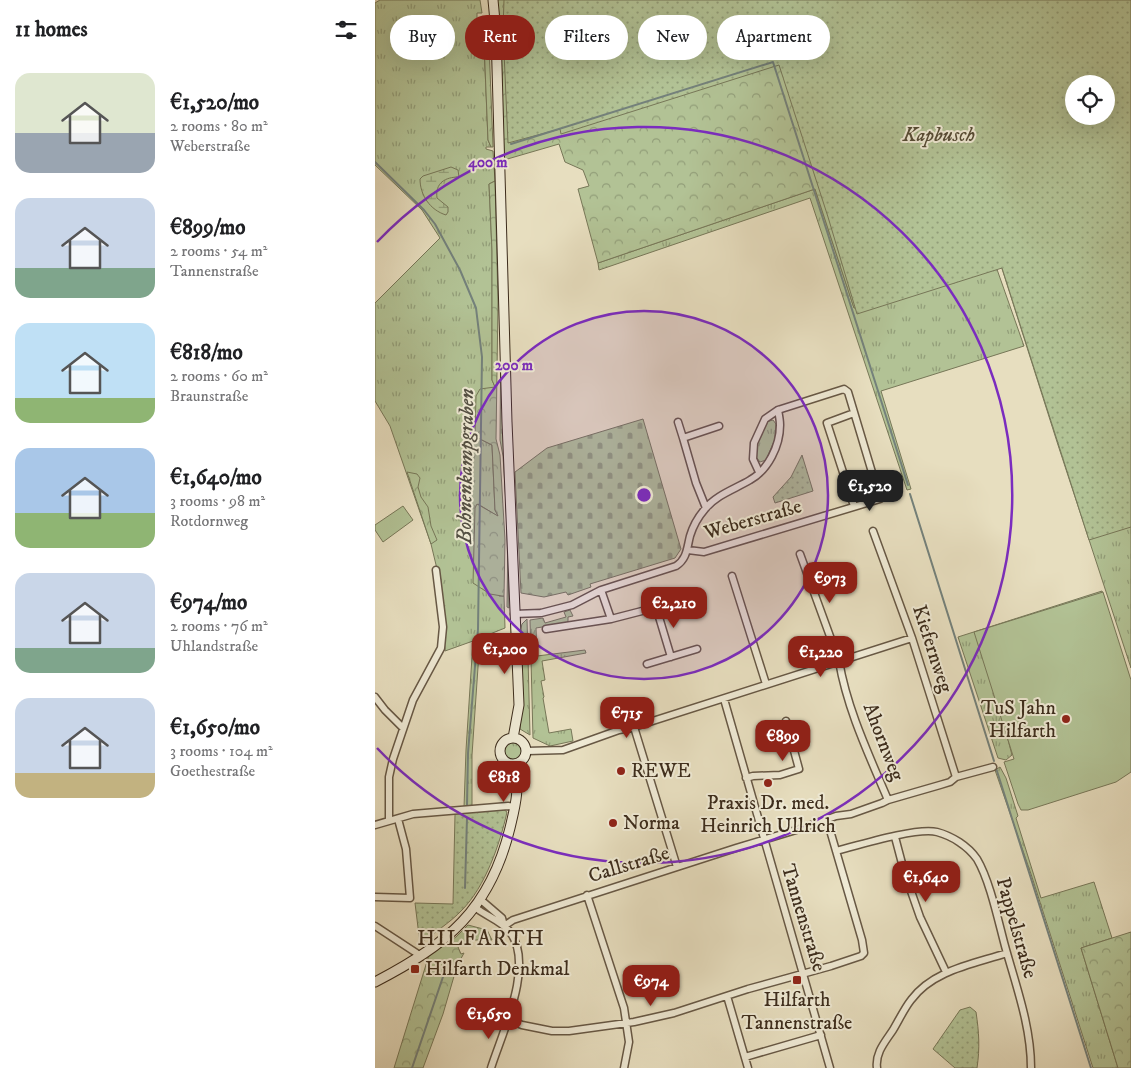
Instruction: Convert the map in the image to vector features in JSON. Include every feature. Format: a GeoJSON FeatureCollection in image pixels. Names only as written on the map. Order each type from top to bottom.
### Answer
{"type":"FeatureCollection","features":[{"type":"Feature","properties":{"kind":"main road"},"geometry":{"type":"LineString","coordinates":[[493,0],[496,32],[514,614],[519,705],[513,738]]}},
{"type":"Feature","properties":{"kind":"main road"},"geometry":{"type":"LineString","coordinates":[[513,738],[522,741],[527,751],[519,764],[513,765],[503,761],[500,752],[503,742],[513,738]]}},
{"type":"Feature","properties":{"kind":"main road"},"geometry":{"type":"LineString","coordinates":[[375,982],[411,963],[458,928],[478,904],[493,878],[500,861],[515,807],[517,790],[516,772],[513,765]]}},
{"type":"Feature","properties":{"kind":"street"},"geometry":{"type":"LineString","coordinates":[[759,472],[753,459],[754,443],[765,419],[778,410],[844,389],[848,392],[854,413],[827,423],[855,506]]}},
{"type":"Feature","properties":{"kind":"street"},"geometry":{"type":"LineString","coordinates":[[514,614],[541,613],[572,605],[601,590],[676,566],[682,562],[688,550],[690,536],[695,523],[705,508],[715,499],[751,480],[774,454],[781,424],[778,410]]}},
{"type":"Feature","properties":{"kind":"street","name":"Weberstraße"},"geometry":{"type":"LineString","coordinates":[[688,550],[704,552],[881,499],[854,413]]}},
{"type":"Feature","properties":{"kind":"street"},"geometry":{"type":"LineString","coordinates":[[678,422],[705,508]]}},
{"type":"Feature","properties":{"kind":"street"},"geometry":{"type":"LineString","coordinates":[[683,438],[719,426]]}},
{"type":"Feature","properties":{"kind":"street","name":"Kiefernweg"},"geometry":{"type":"LineString","coordinates":[[873,531],[913,638],[956,777]]}},
{"type":"Feature","properties":{"kind":"street","name":"Ahornweg"},"geometry":{"type":"LineString","coordinates":[[800,554],[839,661],[841,674],[862,739],[888,800]]}},
{"type":"Feature","properties":{"kind":"street"},"geometry":{"type":"LineString","coordinates":[[389,820],[389,777],[393,758],[413,700],[441,648],[443,627],[436,570]]}},
{"type":"Feature","properties":{"kind":"street"},"geometry":{"type":"LineString","coordinates":[[731,576],[766,684]]}},
{"type":"Feature","properties":{"kind":"street"},"geometry":{"type":"LineString","coordinates":[[601,590],[611,619]]}},
{"type":"Feature","properties":{"kind":"street"},"geometry":{"type":"LineString","coordinates":[[546,629],[611,619],[673,603]]}},
{"type":"Feature","properties":{"kind":"street"},"geometry":{"type":"LineString","coordinates":[[656,607],[671,657]]}},
{"type":"Feature","properties":{"kind":"street"},"geometry":{"type":"LineString","coordinates":[[527,751],[563,750],[619,730],[724,699],[913,638]]}},
{"type":"Feature","properties":{"kind":"street"},"geometry":{"type":"LineString","coordinates":[[647,664],[697,649]]}},
{"type":"Feature","properties":{"kind":"street"},"geometry":{"type":"LineString","coordinates":[[375,697],[403,728]]}},
{"type":"Feature","properties":{"kind":"street","name":"Tannenstraße"},"geometry":{"type":"LineString","coordinates":[[724,699],[830,1068]]}},
{"type":"Feature","properties":{"kind":"street"},"geometry":{"type":"LineString","coordinates":[[746,778],[780,775],[799,769],[786,722]]}},
{"type":"Feature","properties":{"kind":"street"},"geometry":{"type":"LineString","coordinates":[[634,727],[677,867]]}},
{"type":"Feature","properties":{"kind":"street","name":"Callstraße"},"geometry":{"type":"LineString","coordinates":[[504,926],[513,920],[587,895],[836,816],[851,814],[888,800],[945,784],[956,777],[993,767]]}},
{"type":"Feature","properties":{"kind":"street"},"geometry":{"type":"LineString","coordinates":[[375,825],[413,814],[515,807]]}},
{"type":"Feature","properties":{"kind":"street"},"geometry":{"type":"LineString","coordinates":[[375,897],[410,898],[406,849],[402,830],[397,819]]}},
{"type":"Feature","properties":{"kind":"street"},"geometry":{"type":"LineString","coordinates":[[507,1019],[521,1025],[552,1031],[569,1031],[626,1022],[674,1013],[861,956],[864,953],[863,940],[827,820]]}},
{"type":"Feature","properties":{"kind":"street","name":"Pappelstraße"},"geometry":{"type":"LineString","coordinates":[[836,850],[929,831],[937,832],[955,840],[970,852],[976,859],[986,881],[1007,953],[1025,1020],[1031,1068]]}},
{"type":"Feature","properties":{"kind":"street"},"geometry":{"type":"LineString","coordinates":[[895,837],[904,871],[920,917],[946,972]]}},
{"type":"Feature","properties":{"kind":"street"},"geometry":{"type":"LineString","coordinates":[[587,895],[624,1008],[629,1042],[624,1068]]}},
{"type":"Feature","properties":{"kind":"street"},"geometry":{"type":"LineString","coordinates":[[478,904],[502,918],[504,926],[515,940],[520,962],[520,974],[516,993],[491,1068]]}},
{"type":"Feature","properties":{"kind":"street"},"geometry":{"type":"LineString","coordinates":[[375,926],[421,956]]}},
{"type":"Feature","properties":{"kind":"street"},"geometry":{"type":"LineString","coordinates":[[877,1068],[876,1061],[879,1051],[912,999],[927,983],[946,972],[1007,953]]}},
{"type":"Feature","properties":{"kind":"street"},"geometry":{"type":"LineString","coordinates":[[727,996],[748,1068]]}},
{"type":"Feature","properties":{"kind":"street"},"geometry":{"type":"LineString","coordinates":[[745,1057],[821,1035]]}},
{"type":"Feature","properties":{"kind":"green space"},"geometry":{"type":"Polygon","coordinates":[[[380,0],[480,0],[482,13],[465,15],[465,60],[485,60],[488,140],[491,147],[486,147],[486,149],[493,151],[495,181],[489,184],[492,251],[492,380],[495,387],[478,438],[492,445],[495,510],[499,517],[478,504],[499,596],[504,596],[505,628],[480,638],[472,755],[472,807],[464,807],[473,641],[445,651],[441,599],[431,544],[390,426],[375,401],[375,303],[440,238],[422,210],[375,165],[375,3],[380,0]]]}},
{"type":"Feature","properties":{"kind":"green space","name":"Kapbusch"},"geometry":{"type":"Polygon","coordinates":[[[497,0],[1131,0],[1131,421],[1058,445],[998,256],[854,308],[815,189],[598,263],[578,189],[589,186],[583,170],[565,162],[559,144],[504,160],[501,60],[535,60],[535,15],[498,15],[497,0]]]}},
{"type":"Feature","properties":{"kind":"green space","name":"Kapbusch"},"geometry":{"type":"Polygon","coordinates":[[[504,0],[1131,0],[1131,527],[1089,540],[1002,268],[857,314],[779,65],[561,134],[560,129],[508,143],[504,60],[535,60],[535,15],[503,15],[504,0]]]}},
{"type":"Feature","properties":{"kind":"green space"},"geometry":{"type":"Polygon","coordinates":[[[485,60],[490,60],[493,147],[491,147],[488,140],[485,60]]]}},
{"type":"Feature","properties":{"kind":"green space"},"geometry":{"type":"Polygon","coordinates":[[[451,167],[458,170],[459,177],[449,178],[442,182],[437,193],[437,198],[448,207],[446,215],[435,210],[427,201],[420,185],[420,179],[423,176],[451,167]]]}},
{"type":"Feature","properties":{"kind":"green space"},"geometry":{"type":"Polygon","coordinates":[[[495,181],[498,303],[496,439],[500,455],[505,540],[504,596],[490,594],[473,583],[475,508],[477,504],[498,516],[495,510],[492,445],[478,438],[475,434],[476,396],[480,389],[495,387],[492,380],[492,251],[489,184],[495,181]]]}},
{"type":"Feature","properties":{"kind":"green space"},"geometry":{"type":"Polygon","coordinates":[[[815,189],[854,308],[993,258],[1024,346],[881,391],[911,489],[907,490],[810,198],[599,270],[598,263],[815,189]]]}},
{"type":"Feature","properties":{"kind":"green space"},"geometry":{"type":"Polygon","coordinates":[[[501,325],[506,506],[503,456],[500,440],[501,325]]]}},
{"type":"Feature","properties":{"kind":"green space"},"geometry":{"type":"Polygon","coordinates":[[[643,419],[681,549],[675,558],[590,584],[591,587],[568,595],[566,592],[544,597],[521,593],[515,472],[547,448],[643,419]]]}},
{"type":"Feature","properties":{"kind":"green space"},"geometry":{"type":"Polygon","coordinates":[[[773,420],[776,424],[775,439],[766,460],[760,462],[756,457],[757,444],[766,422],[773,420]]]}},
{"type":"Feature","properties":{"kind":"green space"},"geometry":{"type":"Polygon","coordinates":[[[1131,421],[1131,668],[1058,445],[1131,421]]]}},
{"type":"Feature","properties":{"kind":"green space"},"geometry":{"type":"Polygon","coordinates":[[[802,455],[813,491],[775,503],[773,497],[791,477],[802,455]]]}},
{"type":"Feature","properties":{"kind":"green space"},"geometry":{"type":"Polygon","coordinates":[[[407,472],[417,474],[420,478],[418,487],[421,497],[428,507],[431,526],[437,540],[431,544],[407,472]]]}},
{"type":"Feature","properties":{"kind":"green space"},"geometry":{"type":"Polygon","coordinates":[[[403,506],[413,520],[383,542],[375,530],[375,525],[403,506]]]}},
{"type":"Feature","properties":{"kind":"green space"},"geometry":{"type":"Polygon","coordinates":[[[506,506],[508,536],[508,560],[506,506]]]}},
{"type":"Feature","properties":{"kind":"green space"},"geometry":{"type":"Polygon","coordinates":[[[508,560],[509,608],[507,607],[508,560]]]}},
{"type":"Feature","properties":{"kind":"green space"},"geometry":{"type":"Polygon","coordinates":[[[1102,591],[1107,606],[1003,721],[1012,755],[1006,760],[998,758],[958,637],[1102,591]]]}},
{"type":"Feature","properties":{"kind":"green space","name":"TuS Jahn Hilfarth"},"geometry":{"type":"Polygon","coordinates":[[[1103,592],[1131,680],[1131,772],[1116,782],[1028,810],[1021,810],[1004,762],[1014,759],[974,632],[1103,592]]]}},
{"type":"Feature","properties":{"kind":"green space"},"geometry":{"type":"Polygon","coordinates":[[[570,610],[573,616],[568,617],[566,623],[536,628],[537,656],[585,650],[586,653],[542,661],[545,680],[541,681],[549,733],[571,729],[573,741],[550,746],[533,738],[530,620],[543,618],[545,623],[566,617],[564,612],[570,610]]]}},
{"type":"Feature","properties":{"kind":"green space"},"geometry":{"type":"Polygon","coordinates":[[[527,619],[530,735],[520,729],[522,706],[521,658],[523,657],[522,631],[520,632],[522,624],[527,619]]]}},
{"type":"Feature","properties":{"kind":"green space"},"geometry":{"type":"Polygon","coordinates":[[[513,742],[519,745],[522,751],[519,757],[513,760],[507,757],[504,751],[507,745],[513,742]]]}},
{"type":"Feature","properties":{"kind":"green space"},"geometry":{"type":"Polygon","coordinates":[[[1000,767],[1006,778],[1018,816],[1016,818],[1041,898],[1094,882],[1112,938],[1081,948],[1118,1068],[1093,1068],[1031,874],[995,770],[1000,767]]]}},
{"type":"Feature","properties":{"kind":"green space"},"geometry":{"type":"Polygon","coordinates":[[[503,809],[507,812],[500,838],[491,864],[478,889],[457,915],[420,944],[415,903],[453,904],[455,814],[503,809]]]}},
{"type":"Feature","properties":{"kind":"green space"},"geometry":{"type":"Polygon","coordinates":[[[468,925],[487,930],[492,940],[472,940],[458,947],[461,954],[464,953],[457,966],[443,1014],[423,1068],[394,1068],[429,955],[456,937],[468,925]]]}},
{"type":"Feature","properties":{"kind":"green space"},"geometry":{"type":"Polygon","coordinates":[[[1131,932],[1131,1068],[1118,1068],[1081,948],[1131,932]]]}},
{"type":"Feature","properties":{"kind":"green space"},"geometry":{"type":"Polygon","coordinates":[[[970,1007],[976,1012],[978,1026],[977,1068],[955,1068],[933,1049],[960,1010],[970,1007]]]}},
{"type":"Feature","properties":{"kind":"waterway"},"geometry":{"type":"LineString","coordinates":[[511,144],[773,62],[908,485]]}},
{"type":"Feature","properties":{"kind":"waterway","name":"Bohnenkampgraben"},"geometry":{"type":"LineString","coordinates":[[375,162],[424,210],[435,224],[460,270],[476,308],[482,357],[478,629],[468,753],[467,805]]}},
{"type":"Feature","properties":{"kind":"waterway"},"geometry":{"type":"LineString","coordinates":[[910,494],[994,761]]}},
{"type":"Feature","properties":{"kind":"waterway"},"geometry":{"type":"LineString","coordinates":[[996,768],[1091,1068]]}},
{"type":"Feature","properties":{"kind":"waterway","name":"Bohnenkampgraben"},"geometry":{"type":"LineString","coordinates":[[465,888],[467,818]]}},
{"type":"Feature","properties":{"kind":"waterway","name":"Bohnenkampgraben"},"geometry":{"type":"LineString","coordinates":[[412,1068],[445,971]]}},
{"type":"Feature","properties":{"kind":"place","name":"TuS Jahn Hilfarth"},"geometry":{"type":"Point","coordinates":[1066,719]}},
{"type":"Feature","properties":{"kind":"place","name":"REWE"},"geometry":{"type":"Point","coordinates":[621,771]}},
{"type":"Feature","properties":{"kind":"place","name":"Praxis Dr. med. Heinrich Ullrich"},"geometry":{"type":"Point","coordinates":[768,783]}},
{"type":"Feature","properties":{"kind":"place","name":"Norma"},"geometry":{"type":"Point","coordinates":[613,823]}},
{"type":"Feature","properties":{"kind":"place","name":"Hilfarth Denkmal"},"geometry":{"type":"Point","coordinates":[415,969]}},
{"type":"Feature","properties":{"kind":"place","name":"Hilfarth Tannenstraße"},"geometry":{"type":"Point","coordinates":[797,980]}},
{"type":"Feature","properties":{"kind":"district","name":"HILFARTH"},"geometry":{"type":"Point","coordinates":[481,938]}}]}
